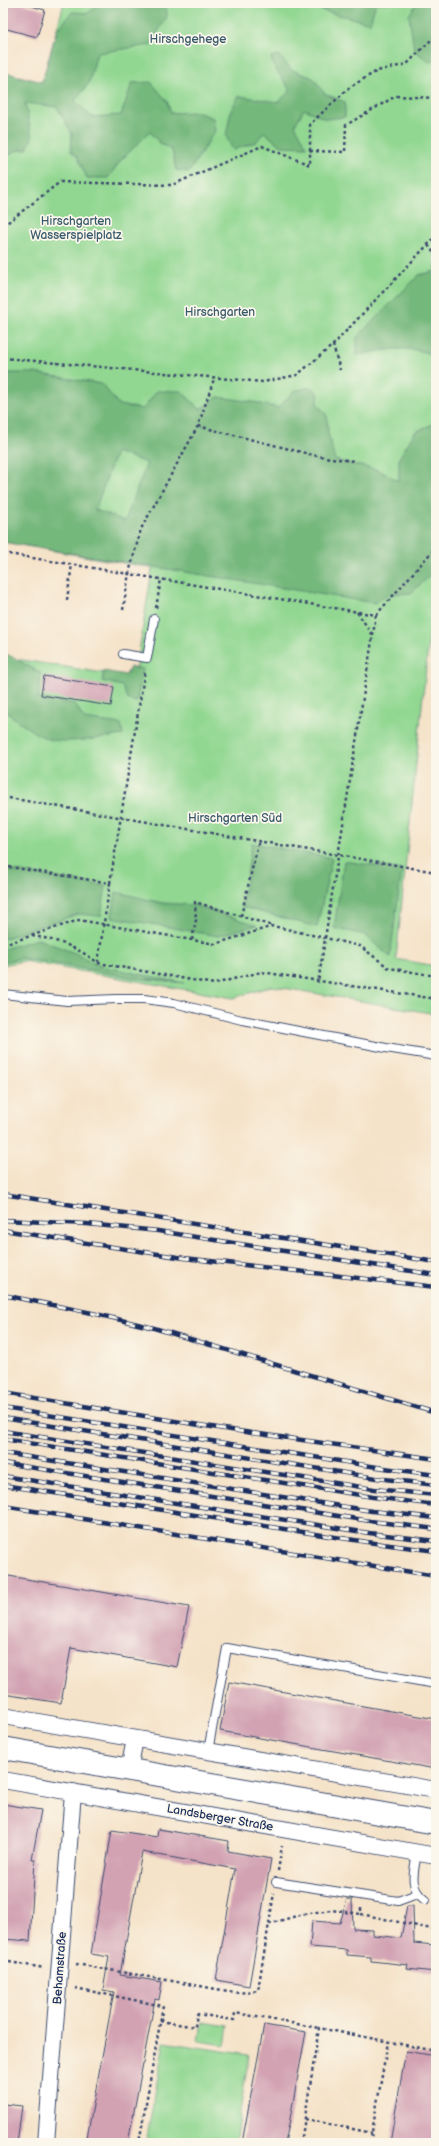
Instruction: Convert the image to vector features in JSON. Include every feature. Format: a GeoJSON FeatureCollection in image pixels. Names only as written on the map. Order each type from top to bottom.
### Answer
{"type":"FeatureCollection","features":[{"type":"Feature","properties":{"kind":"main road"},"geometry":{"type":"LineString","coordinates":[[3,1748],[436,1823]]}},
{"type":"Feature","properties":{"kind":"street"},"geometry":{"type":"LineString","coordinates":[[3,1716],[436,1790]]}},
{"type":"Feature","properties":{"kind":"street"},"geometry":{"type":"LineString","coordinates":[[129,1770],[135,1739]]}},
{"type":"Feature","properties":{"kind":"street","name":"Landsberger Straße"},"geometry":{"type":"LineString","coordinates":[[3,1780],[436,1856]]}},
{"type":"Feature","properties":{"kind":"street","name":"Behamstraße"},"geometry":{"type":"LineString","coordinates":[[46,2143],[73,1792]]}},
{"type":"Feature","properties":{"kind":"lane"},"geometry":{"type":"LineString","coordinates":[[123,654],[147,658],[154,618]]}},
{"type":"Feature","properties":{"kind":"lane"},"geometry":{"type":"LineString","coordinates":[[3,994],[67,1002],[116,999],[174,1003],[242,1020],[386,1048],[436,1056]]}},
{"type":"Feature","properties":{"kind":"lane"},"geometry":{"type":"LineString","coordinates":[[208,1751],[228,1648],[436,1684]]}},
{"type":"Feature","properties":{"kind":"lane"},"geometry":{"type":"LineString","coordinates":[[417,1853],[412,1877],[417,1894],[425,1900]]}},
{"type":"Feature","properties":{"kind":"lane"},"geometry":{"type":"LineString","coordinates":[[276,1882],[398,1901],[417,1894]]}},
{"type":"Feature","properties":{"kind":"path"},"geometry":{"type":"LineString","coordinates":[[3,226],[60,182],[172,184],[262,146],[310,165],[310,124],[350,87],[377,71],[407,64],[436,35]]}},
{"type":"Feature","properties":{"kind":"path"},"geometry":{"type":"LineString","coordinates":[[310,151],[345,152],[346,125],[396,96],[436,98]]}},
{"type":"Feature","properties":{"kind":"path"},"geometry":{"type":"LineString","coordinates":[[3,358],[214,379],[263,382],[297,374],[333,345],[436,236]]}},
{"type":"Feature","properties":{"kind":"path"},"geometry":{"type":"LineString","coordinates":[[428,245],[436,256]]}},
{"type":"Feature","properties":{"kind":"path"},"geometry":{"type":"LineString","coordinates":[[333,345],[340,370]]}},
{"type":"Feature","properties":{"kind":"path"},"geometry":{"type":"LineString","coordinates":[[123,610],[129,573],[141,529],[198,426],[214,379]]}},
{"type":"Feature","properties":{"kind":"path"},"geometry":{"type":"LineString","coordinates":[[198,426],[317,456],[352,461]]}},
{"type":"Feature","properties":{"kind":"path"},"geometry":{"type":"LineString","coordinates":[[318,983],[324,937],[376,615],[436,547]]}},
{"type":"Feature","properties":{"kind":"path"},"geometry":{"type":"LineString","coordinates":[[3,553],[376,615]]}},
{"type":"Feature","properties":{"kind":"path"},"geometry":{"type":"LineString","coordinates":[[67,600],[72,564]]}},
{"type":"Feature","properties":{"kind":"path"},"geometry":{"type":"LineString","coordinates":[[154,618],[161,579]]}},
{"type":"Feature","properties":{"kind":"path"},"geometry":{"type":"LineString","coordinates":[[356,612],[373,635]]}},
{"type":"Feature","properties":{"kind":"path"},"geometry":{"type":"LineString","coordinates":[[98,963],[147,658]]}},
{"type":"Feature","properties":{"kind":"path"},"geometry":{"type":"LineString","coordinates":[[3,797],[436,872]]}},
{"type":"Feature","properties":{"kind":"path"},"geometry":{"type":"LineString","coordinates":[[241,916],[258,840]]}},
{"type":"Feature","properties":{"kind":"path"},"geometry":{"type":"LineString","coordinates":[[3,866],[110,883]]}},
{"type":"Feature","properties":{"kind":"path"},"geometry":{"type":"LineString","coordinates":[[192,940],[196,920],[195,902],[273,926],[360,946],[389,968],[436,976]]}},
{"type":"Feature","properties":{"kind":"path"},"geometry":{"type":"LineString","coordinates":[[3,945],[79,920],[215,944],[273,926]]}},
{"type":"Feature","properties":{"kind":"path"},"geometry":{"type":"LineString","coordinates":[[31,936],[44,938],[85,953],[98,963],[214,984],[261,972],[318,983],[436,999]]}},
{"type":"Feature","properties":{"kind":"path"},"geometry":{"type":"LineString","coordinates":[[3,1961],[59,1972],[240,1992],[258,1990],[285,1830]]}},
{"type":"Feature","properties":{"kind":"path"},"geometry":{"type":"LineString","coordinates":[[361,1914],[362,1896]]}},
{"type":"Feature","properties":{"kind":"path"},"geometry":{"type":"LineString","coordinates":[[269,1924],[303,1914],[331,1910],[361,1914],[436,1930]]}},
{"type":"Feature","properties":{"kind":"path"},"geometry":{"type":"LineString","coordinates":[[59,1972],[163,2006],[139,2143]]}},
{"type":"Feature","properties":{"kind":"path"},"geometry":{"type":"LineString","coordinates":[[160,2021],[195,2027],[197,2014],[234,2020],[235,2013],[436,2051]]}},
{"type":"Feature","properties":{"kind":"path"},"geometry":{"type":"LineString","coordinates":[[301,2143],[319,2028]]}},
{"type":"Feature","properties":{"kind":"path"},"geometry":{"type":"LineString","coordinates":[[370,2143],[388,2042]]}},
{"type":"Feature","properties":{"kind":"path"},"geometry":{"type":"LineString","coordinates":[[304,2119],[372,2133]]}},
{"type":"Feature","properties":{"kind":"green space","name":"Hirschgarten"},"geometry":{"type":"Polygon","coordinates":[[[64,3],[436,3],[436,595],[431,618],[396,959],[436,966],[436,1014],[272,986],[233,998],[23,961],[3,965],[3,657],[135,678],[152,568],[3,542],[3,72],[42,82],[64,3]]]}},
{"type":"Feature","properties":{"kind":"green space"},"geometry":{"type":"Polygon","coordinates":[[[101,3],[166,3],[167,17],[150,45],[97,53],[89,83],[75,101],[92,117],[121,115],[132,83],[151,82],[167,101],[171,113],[197,112],[213,118],[215,131],[189,172],[176,170],[172,150],[161,144],[150,132],[121,160],[108,178],[87,178],[77,156],[71,151],[72,134],[57,107],[25,103],[32,137],[27,149],[14,151],[8,156],[3,156],[3,72],[42,82],[57,30],[72,12],[88,13],[101,3]]]}},
{"type":"Feature","properties":{"kind":"green space"},"geometry":{"type":"Polygon","coordinates":[[[294,3],[376,3],[370,23],[294,3]]]}},
{"type":"Feature","properties":{"kind":"green space"},"geometry":{"type":"Polygon","coordinates":[[[417,3],[436,3],[436,60],[429,62],[414,50],[409,15],[417,3]]]}},
{"type":"Feature","properties":{"kind":"green space"},"geometry":{"type":"Polygon","coordinates":[[[278,55],[292,70],[313,78],[325,94],[345,102],[345,117],[326,119],[304,109],[295,125],[307,147],[281,146],[264,132],[256,142],[233,150],[226,136],[231,110],[239,96],[278,102],[290,91],[272,62],[271,57],[278,55]]]}},
{"type":"Feature","properties":{"kind":"green space"},"geometry":{"type":"Polygon","coordinates":[[[435,271],[436,358],[428,353],[408,349],[387,350],[357,355],[357,337],[419,275],[435,271]]]}},
{"type":"Feature","properties":{"kind":"green space"},"geometry":{"type":"Polygon","coordinates":[[[3,373],[34,373],[102,384],[119,405],[143,409],[157,391],[181,391],[200,409],[218,397],[253,402],[278,408],[294,391],[311,387],[319,394],[317,403],[327,416],[328,433],[335,460],[378,470],[399,481],[399,458],[415,432],[436,423],[436,570],[411,593],[390,594],[374,603],[3,542],[3,373]],[[116,452],[95,510],[125,521],[147,463],[116,452]]]}},
{"type":"Feature","properties":{"kind":"green space"},"geometry":{"type":"Polygon","coordinates":[[[3,652],[41,673],[38,698],[75,704],[84,719],[121,724],[123,735],[88,740],[60,741],[46,738],[26,727],[3,708],[3,652]]]}},
{"type":"Feature","properties":{"kind":"green space"},"geometry":{"type":"Polygon","coordinates":[[[130,667],[143,669],[137,702],[128,700],[122,686],[102,681],[104,671],[126,675],[130,667]]]}},
{"type":"Feature","properties":{"kind":"green space"},"geometry":{"type":"Polygon","coordinates":[[[252,843],[332,858],[317,927],[242,907],[252,843]]]}},
{"type":"Feature","properties":{"kind":"green space"},"geometry":{"type":"Polygon","coordinates":[[[344,861],[402,870],[390,957],[365,935],[334,928],[344,861]]]}},
{"type":"Feature","properties":{"kind":"green space"},"geometry":{"type":"Polygon","coordinates":[[[3,869],[106,886],[101,916],[78,914],[3,939],[3,869]]]}},
{"type":"Feature","properties":{"kind":"green space"},"geometry":{"type":"Polygon","coordinates":[[[116,892],[162,903],[194,905],[257,925],[218,936],[112,917],[116,892]]]}},
{"type":"Feature","properties":{"kind":"green space"},"geometry":{"type":"Polygon","coordinates":[[[38,939],[77,954],[99,966],[184,983],[137,978],[21,958],[3,962],[3,949],[38,939]]]}},
{"type":"Feature","properties":{"kind":"green space"},"geometry":{"type":"Polygon","coordinates":[[[202,2022],[228,2026],[225,2045],[199,2041],[202,2022]]]}},
{"type":"Feature","properties":{"kind":"green space"},"geometry":{"type":"Polygon","coordinates":[[[164,2042],[249,2055],[235,2143],[146,2143],[164,2042]]]}},
{"type":"Feature","properties":{"kind":"building"},"geometry":{"type":"Polygon","coordinates":[[[3,3],[21,3],[45,10],[37,37],[3,28],[3,3]]]}},
{"type":"Feature","properties":{"kind":"building"},"geometry":{"type":"Polygon","coordinates":[[[44,676],[114,687],[111,706],[41,695],[44,676]]]}},
{"type":"Feature","properties":{"kind":"building"},"geometry":{"type":"Polygon","coordinates":[[[3,1575],[189,1607],[177,1667],[71,1648],[61,1703],[3,1694],[3,1575]]]}},
{"type":"Feature","properties":{"kind":"building"},"geometry":{"type":"Polygon","coordinates":[[[229,1682],[436,1719],[436,1769],[220,1731],[229,1682]]]}},
{"type":"Feature","properties":{"kind":"building"},"geometry":{"type":"Polygon","coordinates":[[[3,1804],[41,1810],[32,1860],[35,1860],[30,1941],[3,1939],[3,1804]]]}},
{"type":"Feature","properties":{"kind":"building"},"geometry":{"type":"Polygon","coordinates":[[[158,1829],[229,1841],[228,1851],[271,1859],[249,1986],[216,1980],[235,1869],[142,1852],[120,1975],[162,1982],[159,2000],[155,1999],[128,2143],[86,2143],[114,1992],[103,1990],[109,1957],[91,1954],[112,1830],[157,1837],[158,1829]]]}},
{"type":"Feature","properties":{"kind":"building"},"geometry":{"type":"Polygon","coordinates":[[[347,1899],[352,1899],[353,1929],[373,1930],[373,1935],[401,1938],[407,1906],[413,1906],[414,1943],[434,1945],[436,1972],[407,1969],[408,1965],[371,1961],[371,1957],[347,1955],[347,1950],[310,1947],[312,1921],[340,1923],[347,1899]]]}},
{"type":"Feature","properties":{"kind":"building"},"geometry":{"type":"Polygon","coordinates":[[[264,2025],[306,2032],[289,2124],[285,2143],[242,2143],[264,2025]]]}},
{"type":"Feature","properties":{"kind":"building"},"geometry":{"type":"Polygon","coordinates":[[[406,2051],[436,2056],[436,2120],[432,2143],[390,2143],[406,2051]]]}},
{"type":"Feature","properties":{"kind":"building"},"geometry":{"type":"Polygon","coordinates":[[[3,2104],[22,2106],[17,2143],[3,2141],[3,2104]]]}},
{"type":"Feature","properties":{"kind":"railway"},"geometry":{"type":"LineString","coordinates":[[3,1194],[436,1262]]}},
{"type":"Feature","properties":{"kind":"railway"},"geometry":{"type":"LineString","coordinates":[[3,1220],[87,1224],[158,1231],[436,1275]]}},
{"type":"Feature","properties":{"kind":"railway"},"geometry":{"type":"LineString","coordinates":[[3,1230],[184,1258],[436,1287]]}},
{"type":"Feature","properties":{"kind":"railway"},"geometry":{"type":"LineString","coordinates":[[3,1295],[92,1313],[154,1328],[436,1413]]}},
{"type":"Feature","properties":{"kind":"railway"},"geometry":{"type":"LineString","coordinates":[[3,1393],[224,1429],[436,1459]]}},
{"type":"Feature","properties":{"kind":"railway"},"geometry":{"type":"LineString","coordinates":[[3,1408],[436,1475]]}},
{"type":"Feature","properties":{"kind":"railway"},"geometry":{"type":"LineString","coordinates":[[3,1418],[376,1478],[436,1485]]}},
{"type":"Feature","properties":{"kind":"railway"},"geometry":{"type":"LineString","coordinates":[[3,1431],[374,1489],[436,1495]]}},
{"type":"Feature","properties":{"kind":"railway"},"geometry":{"type":"LineString","coordinates":[[3,1439],[373,1497],[436,1505]]}},
{"type":"Feature","properties":{"kind":"railway"},"geometry":{"type":"LineString","coordinates":[[3,1453],[372,1511],[436,1518]]}},
{"type":"Feature","properties":{"kind":"railway"},"geometry":{"type":"LineString","coordinates":[[3,1463],[370,1521],[436,1529]]}},
{"type":"Feature","properties":{"kind":"railway"},"geometry":{"type":"LineString","coordinates":[[3,1476],[369,1533],[436,1541]]}},
{"type":"Feature","properties":{"kind":"railway"},"geometry":{"type":"LineString","coordinates":[[3,1485],[367,1542],[436,1551]]}},
{"type":"Feature","properties":{"kind":"railway"},"geometry":{"type":"LineString","coordinates":[[3,1506],[436,1576]]}},
{"type":"Feature","properties":{"kind":"park label","name":"Hirschgehege"},"geometry":{"type":"Point","coordinates":[188,39]}},
{"type":"Feature","properties":{"kind":"park label","name":"Hirschgarten Wasserspielplatz"},"geometry":{"type":"Point","coordinates":[76,228]}},
{"type":"Feature","properties":{"kind":"park label","name":"Hirschgarten Süd"},"geometry":{"type":"Point","coordinates":[235,818]}}]}
